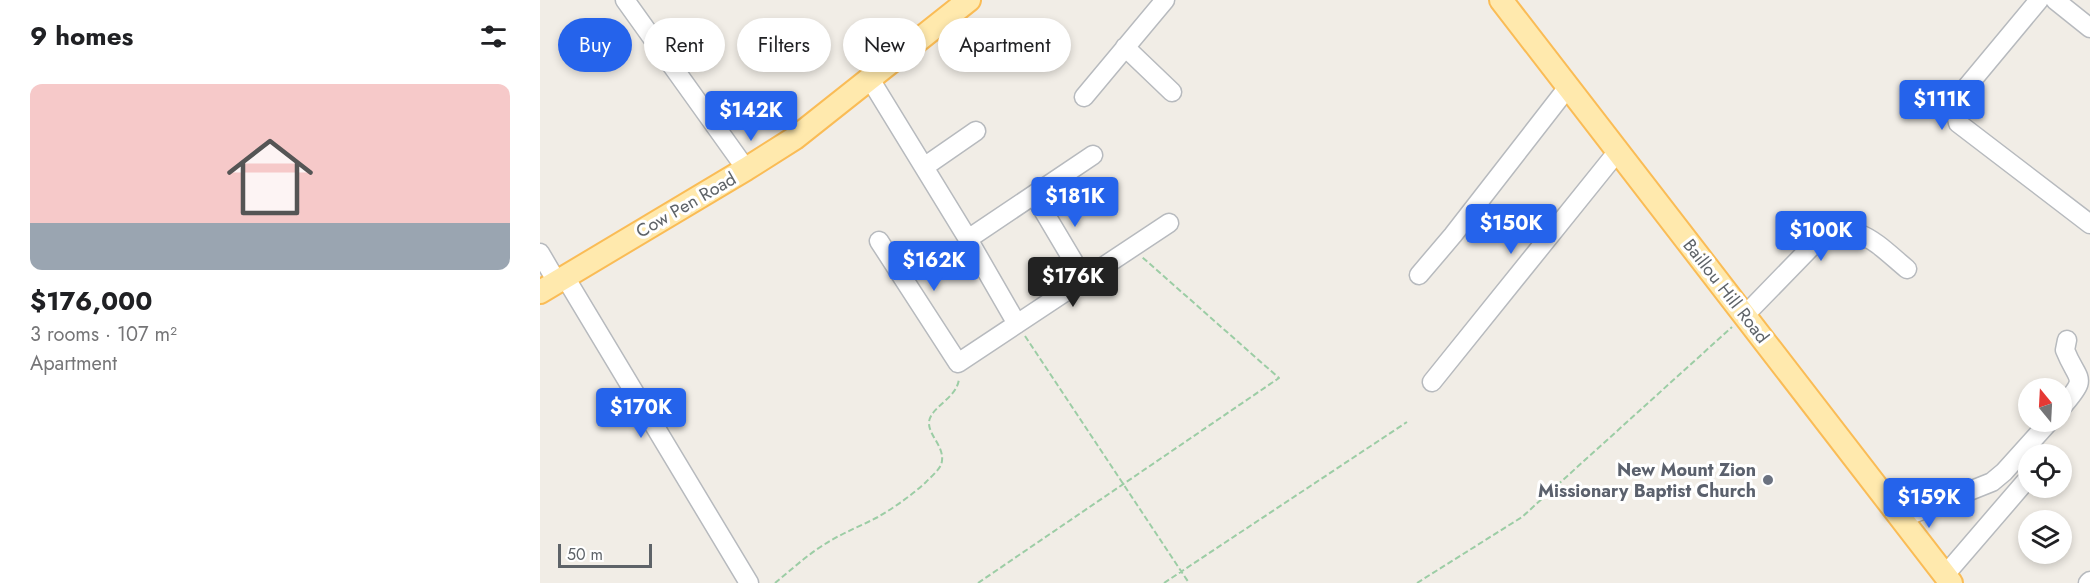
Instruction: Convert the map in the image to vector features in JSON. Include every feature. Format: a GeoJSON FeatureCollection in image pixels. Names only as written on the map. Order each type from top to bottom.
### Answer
{"type":"FeatureCollection","features":[{"type":"Feature","properties":{"kind":"main road","name":"Cow Pen Road"},"geometry":{"type":"LineString","coordinates":[[554,284],[746,170],[795,138],[969,0]]}},
{"type":"Feature","properties":{"kind":"main road","name":"Baillou Hill Road"},"geometry":{"type":"LineString","coordinates":[[1501,0],[1948,579]]}},
{"type":"Feature","properties":{"kind":"street"},"geometry":{"type":"LineString","coordinates":[[625,0],[746,170]]}},
{"type":"Feature","properties":{"kind":"street"},"geometry":{"type":"LineString","coordinates":[[2039,0],[1960,94],[1955,108],[1958,123],[2090,224]]}},
{"type":"Feature","properties":{"kind":"street"},"geometry":{"type":"LineString","coordinates":[[2055,0],[2090,28]]}},
{"type":"Feature","properties":{"kind":"street"},"geometry":{"type":"LineString","coordinates":[[1084,97],[1159,2]]}},
{"type":"Feature","properties":{"kind":"street"},"geometry":{"type":"LineString","coordinates":[[1125,47],[1172,92]]}},
{"type":"Feature","properties":{"kind":"street"},"geometry":{"type":"LineString","coordinates":[[870,79],[968,238],[1017,324]]}},
{"type":"Feature","properties":{"kind":"street"},"geometry":{"type":"LineString","coordinates":[[1419,275],[1453,235],[1568,87]]}},
{"type":"Feature","properties":{"kind":"street"},"geometry":{"type":"LineString","coordinates":[[924,167],[976,131]]}},
{"type":"Feature","properties":{"kind":"street"},"geometry":{"type":"LineString","coordinates":[[1432,382],[1618,151]]}},
{"type":"Feature","properties":{"kind":"street"},"geometry":{"type":"LineString","coordinates":[[968,238],[1093,155]]}},
{"type":"Feature","properties":{"kind":"street"},"geometry":{"type":"LineString","coordinates":[[1034,195],[1084,279]]}},
{"type":"Feature","properties":{"kind":"street"},"geometry":{"type":"LineString","coordinates":[[879,241],[958,363],[1169,224]]}},
{"type":"Feature","properties":{"kind":"street"},"geometry":{"type":"LineString","coordinates":[[1745,315],[1817,240],[1828,233],[1841,230],[1854,231],[1871,240],[1908,269]]}},
{"type":"Feature","properties":{"kind":"street"},"geometry":{"type":"LineString","coordinates":[[540,253],[554,284],[749,583]]}},
{"type":"Feature","properties":{"kind":"street"},"geometry":{"type":"LineString","coordinates":[[2067,340],[2064,350],[2076,370],[2079,383],[2072,396]]}},
{"type":"Feature","properties":{"kind":"street"},"geometry":{"type":"LineString","coordinates":[[1901,518],[1992,482],[2040,432]]}},
{"type":"Feature","properties":{"kind":"street"},"geometry":{"type":"LineString","coordinates":[[1948,579],[2018,491]]}},
{"type":"Feature","properties":{"kind":"path"},"geometry":{"type":"LineString","coordinates":[[978,583],[1279,378],[1132,248]]}},
{"type":"Feature","properties":{"kind":"path"},"geometry":{"type":"LineString","coordinates":[[1417,583],[1521,517],[1745,315]]}},
{"type":"Feature","properties":{"kind":"path"},"geometry":{"type":"LineString","coordinates":[[1017,324],[1189,583]]}},
{"type":"Feature","properties":{"kind":"path"},"geometry":{"type":"LineString","coordinates":[[775,583],[825,544],[879,516],[917,490],[940,467],[942,462],[940,449],[929,421],[950,398],[959,383],[958,363]]}},
{"type":"Feature","properties":{"kind":"path"},"geometry":{"type":"LineString","coordinates":[[1164,583],[1407,422]]}},
{"type":"Feature","properties":{"kind":"place","name":"New Mount Zion Missionary Baptist Church"},"geometry":{"type":"Point","coordinates":[1768,480]}}]}
